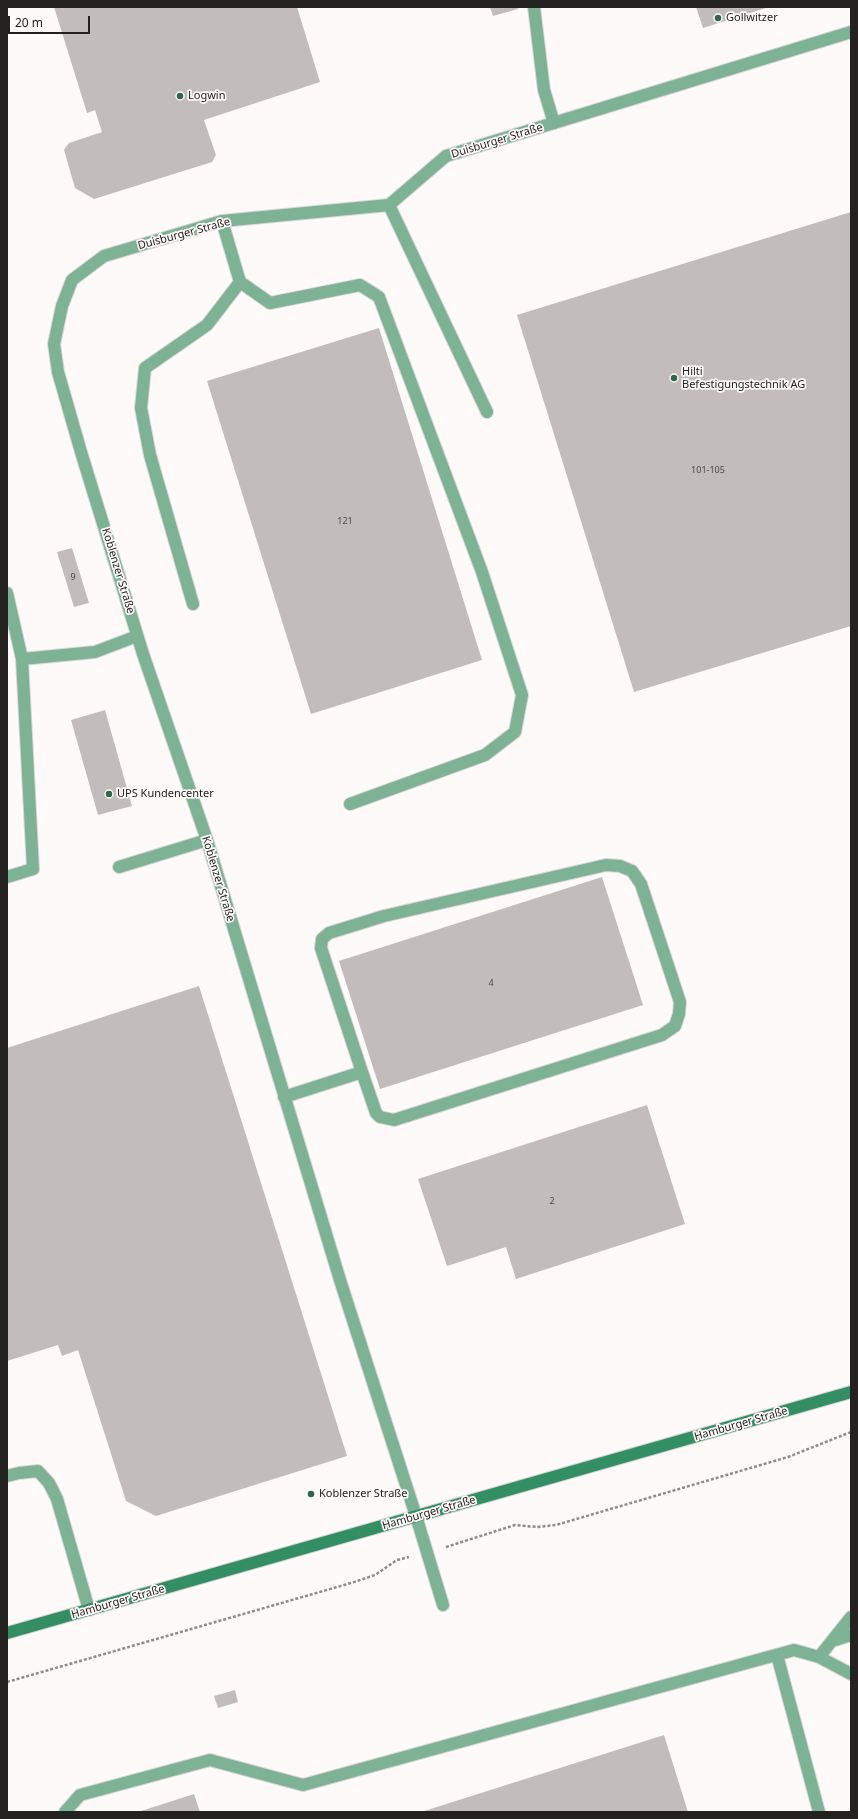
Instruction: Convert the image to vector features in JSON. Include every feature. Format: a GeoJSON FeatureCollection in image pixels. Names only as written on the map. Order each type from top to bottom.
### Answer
{"type":"FeatureCollection","features":[{"type":"Feature","properties":{"kind":"street"},"geometry":{"type":"LineString","coordinates":[[534,7],[544,90],[554,123]]}},
{"type":"Feature","properties":{"kind":"street","name":"Duisburger Straße"},"geometry":{"type":"LineString","coordinates":[[104,256],[222,221],[389,205],[446,156],[851,32]]}},
{"type":"Feature","properties":{"kind":"street"},"geometry":{"type":"LineString","coordinates":[[389,205],[487,412]]}},
{"type":"Feature","properties":{"kind":"street"},"geometry":{"type":"LineString","coordinates":[[222,221],[240,282],[270,303],[360,285],[379,297],[482,572],[522,694],[515,732],[484,756],[350,804]]}},
{"type":"Feature","properties":{"kind":"street","name":"Koblenzer Straße"},"geometry":{"type":"LineString","coordinates":[[104,256],[72,280],[62,306],[54,344],[58,372],[138,636],[207,840],[340,1280],[443,1605]]}},
{"type":"Feature","properties":{"kind":"street"},"geometry":{"type":"LineString","coordinates":[[193,604],[150,455],[141,408],[145,368],[207,325],[240,282]]}},
{"type":"Feature","properties":{"kind":"street"},"geometry":{"type":"LineString","coordinates":[[7,593],[22,659],[33,868],[7,877]]}},
{"type":"Feature","properties":{"kind":"street"},"geometry":{"type":"LineString","coordinates":[[22,659],[95,652],[138,636]]}},
{"type":"Feature","properties":{"kind":"street"},"geometry":{"type":"LineString","coordinates":[[119,867],[207,840]]}},
{"type":"Feature","properties":{"kind":"street"},"geometry":{"type":"LineString","coordinates":[[606,865],[620,866],[632,871],[641,884],[680,1002],[679,1014],[675,1026],[662,1035],[394,1120],[380,1117],[376,1113],[362,1072],[321,948],[322,939],[329,933],[384,916],[606,865]]}},
{"type":"Feature","properties":{"kind":"street"},"geometry":{"type":"LineString","coordinates":[[284,1096],[362,1072]]}},
{"type":"Feature","properties":{"kind":"street","name":"Hamburger Straße"},"geometry":{"type":"LineString","coordinates":[[7,1633],[851,1392]]}},
{"type":"Feature","properties":{"kind":"street"},"geometry":{"type":"LineString","coordinates":[[7,1476],[19,1472],[38,1471],[49,1483],[57,1499],[89,1610]]}},
{"type":"Feature","properties":{"kind":"street"},"geometry":{"type":"LineString","coordinates":[[819,1657],[851,1617]]}},
{"type":"Feature","properties":{"kind":"street"},"geometry":{"type":"LineString","coordinates":[[832,1640],[851,1635]]}},
{"type":"Feature","properties":{"kind":"street"},"geometry":{"type":"LineString","coordinates":[[65,1812],[80,1795],[210,1760],[303,1785],[794,1650],[819,1657],[851,1674]]}},
{"type":"Feature","properties":{"kind":"street"},"geometry":{"type":"LineString","coordinates":[[777,1655],[819,1812]]}},
{"type":"Feature","properties":{"kind":"path"},"geometry":{"type":"LineString","coordinates":[[7,1682],[375,1575],[397,1560],[427,1553],[516,1525],[537,1527],[556,1525],[788,1457],[851,1432]]}},
{"type":"Feature","properties":{"kind":"building","name":"Logwin"},"geometry":{"type":"Polygon","coordinates":[[[54,7],[297,7],[320,82],[204,120],[216,155],[212,162],[94,199],[75,188],[64,150],[69,143],[102,132],[95,110],[87,113],[54,7]]]}},
{"type":"Feature","properties":{"kind":"building"},"geometry":{"type":"Polygon","coordinates":[[[490,7],[518,7],[518,9],[493,16],[490,7]]]}},
{"type":"Feature","properties":{"kind":"building","name":"Gollwitzer"},"geometry":{"type":"Polygon","coordinates":[[[696,7],[769,7],[703,28],[696,7]]]}},
{"type":"Feature","properties":{"kind":"building"},"geometry":{"type":"Polygon","coordinates":[[[851,212],[851,626],[634,692],[517,315],[851,212]]]}},
{"type":"Feature","properties":{"kind":"building"},"geometry":{"type":"Polygon","coordinates":[[[379,328],[482,660],[311,714],[207,381],[379,328]]]}},
{"type":"Feature","properties":{"kind":"building"},"geometry":{"type":"Polygon","coordinates":[[[72,548],[89,603],[74,607],[57,552],[72,548]]]}},
{"type":"Feature","properties":{"kind":"building"},"geometry":{"type":"Polygon","coordinates":[[[105,710],[132,806],[98,815],[71,720],[105,710]]]}},
{"type":"Feature","properties":{"kind":"building"},"geometry":{"type":"Polygon","coordinates":[[[602,877],[643,1005],[380,1089],[339,961],[602,877]]]}},
{"type":"Feature","properties":{"kind":"building"},"geometry":{"type":"Polygon","coordinates":[[[199,986],[347,1456],[156,1516],[126,1501],[78,1350],[62,1356],[58,1345],[7,1361],[7,1048],[199,986]]]}},
{"type":"Feature","properties":{"kind":"building"},"geometry":{"type":"Polygon","coordinates":[[[647,1105],[685,1224],[516,1279],[506,1247],[447,1266],[418,1179],[647,1105]]]}},
{"type":"Feature","properties":{"kind":"building"},"geometry":{"type":"Polygon","coordinates":[[[235,1690],[238,1702],[218,1708],[214,1696],[235,1690]]]}},
{"type":"Feature","properties":{"kind":"building"},"geometry":{"type":"Polygon","coordinates":[[[664,1735],[688,1812],[421,1812],[664,1735]]]}},
{"type":"Feature","properties":{"kind":"building"},"geometry":{"type":"Polygon","coordinates":[[[194,1794],[200,1812],[138,1812],[194,1794]]]}},
{"type":"Feature","properties":{"kind":"place","name":"Gollwitzer"},"geometry":{"type":"Point","coordinates":[718,18]}},
{"type":"Feature","properties":{"kind":"place","name":"Logwin"},"geometry":{"type":"Point","coordinates":[180,96]}},
{"type":"Feature","properties":{"kind":"place","name":"Hilti Befestigungstechnik AG"},"geometry":{"type":"Point","coordinates":[674,378]}},
{"type":"Feature","properties":{"kind":"place","name":"UPS Kundencenter"},"geometry":{"type":"Point","coordinates":[109,794]}},
{"type":"Feature","properties":{"kind":"place","name":"Koblenzer Straße"},"geometry":{"type":"Point","coordinates":[311,1494]}}]}
